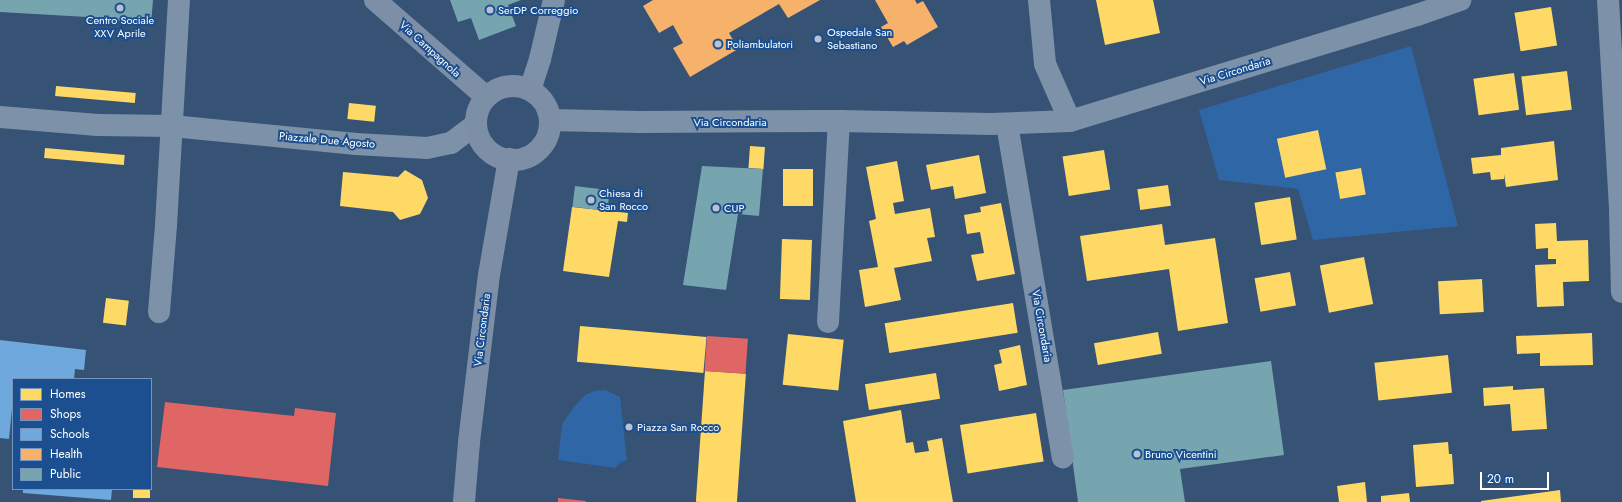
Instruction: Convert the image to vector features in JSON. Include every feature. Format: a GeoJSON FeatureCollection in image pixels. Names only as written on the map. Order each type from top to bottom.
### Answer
{"type":"FeatureCollection","features":[{"type":"Feature","properties":{"kind":"main road","name":"Via Campagnola"},"geometry":{"type":"LineString","coordinates":[[375,0],[486,97]]}},
{"type":"Feature","properties":{"kind":"main road"},"geometry":{"type":"LineString","coordinates":[[511,85],[530,90],[542,99],[548,111],[550,120],[549,133],[539,149],[525,158],[509,160],[498,157],[485,148],[479,138],[476,124],[478,109],[486,97],[497,89],[511,85]]}},
{"type":"Feature","properties":{"kind":"main road","name":"Via Circondaria"},"geometry":{"type":"LineString","coordinates":[[464,502],[469,442],[489,275],[509,160]]}},
{"type":"Feature","properties":{"kind":"street"},"geometry":{"type":"LineString","coordinates":[[159,312],[179,0]]}},
{"type":"Feature","properties":{"kind":"street"},"geometry":{"type":"LineString","coordinates":[[530,90],[540,59],[554,0]]}},
{"type":"Feature","properties":{"kind":"street"},"geometry":{"type":"LineString","coordinates":[[1039,0],[1044,64],[1070,121]]}},
{"type":"Feature","properties":{"kind":"street","name":"Via Circondaria"},"geometry":{"type":"LineString","coordinates":[[550,120],[640,122],[839,121],[1007,124],[1070,121],[1415,7],[1460,0]]}},
{"type":"Feature","properties":{"kind":"street"},"geometry":{"type":"LineString","coordinates":[[1608,0],[1620,211],[1622,292]]}},
{"type":"Feature","properties":{"kind":"street","name":"Piazzale Due Agosto"},"geometry":{"type":"LineString","coordinates":[[0,117],[98,125],[172,126],[356,144],[427,148],[451,142],[476,124]]}},
{"type":"Feature","properties":{"kind":"street"},"geometry":{"type":"LineString","coordinates":[[828,322],[839,121]]}},
{"type":"Feature","properties":{"kind":"street","name":"Via Circondaria"},"geometry":{"type":"LineString","coordinates":[[1007,124],[1063,457]]}},
{"type":"Feature","properties":{"kind":"shaded area"},"geometry":{"type":"Polygon","coordinates":[[[1411,46],[1458,226],[1313,240],[1298,189],[1219,180],[1199,110],[1411,46]]]}},
{"type":"Feature","properties":{"kind":"shaded area"},"geometry":{"type":"Polygon","coordinates":[[[605,390],[620,397],[627,460],[621,462],[615,468],[558,460],[562,424],[573,408],[585,395],[594,391],[605,390]]]}},
{"type":"Feature","properties":{"kind":"building: Homes"},"geometry":{"type":"Polygon","coordinates":[[[1096,0],[1153,0],[1160,33],[1105,45],[1096,0]]]}},
{"type":"Feature","properties":{"kind":"building: Homes"},"geometry":{"type":"Polygon","coordinates":[[[1551,7],[1557,46],[1521,51],[1514,13],[1551,7]]]}},
{"type":"Feature","properties":{"kind":"building: Homes"},"geometry":{"type":"Polygon","coordinates":[[[1567,71],[1572,110],[1526,115],[1521,77],[1567,71]]]}},
{"type":"Feature","properties":{"kind":"building: Homes"},"geometry":{"type":"Polygon","coordinates":[[[1514,73],[1519,110],[1479,115],[1473,79],[1514,73]]]}},
{"type":"Feature","properties":{"kind":"building: Homes"},"geometry":{"type":"Polygon","coordinates":[[[56,86],[136,93],[135,103],[55,96],[56,86]]]}},
{"type":"Feature","properties":{"kind":"building: Homes"},"geometry":{"type":"Polygon","coordinates":[[[349,103],[376,106],[374,122],[347,119],[349,103]]]}},
{"type":"Feature","properties":{"kind":"building: Homes"},"geometry":{"type":"Polygon","coordinates":[[[1318,130],[1326,169],[1285,178],[1277,139],[1318,130]]]}},
{"type":"Feature","properties":{"kind":"building: Homes"},"geometry":{"type":"Polygon","coordinates":[[[1554,141],[1558,180],[1506,187],[1504,174],[1504,179],[1491,180],[1490,172],[1473,174],[1471,158],[1501,155],[1501,148],[1554,141]]]}},
{"type":"Feature","properties":{"kind":"building: Homes"},"geometry":{"type":"Polygon","coordinates":[[[750,146],[765,147],[763,169],[748,168],[750,146]]]}},
{"type":"Feature","properties":{"kind":"building: Homes"},"geometry":{"type":"Polygon","coordinates":[[[45,148],[125,155],[124,165],[44,158],[45,148]]]}},
{"type":"Feature","properties":{"kind":"building: Homes"},"geometry":{"type":"Polygon","coordinates":[[[1104,150],[1110,190],[1069,196],[1063,157],[1104,150]]]}},
{"type":"Feature","properties":{"kind":"building: Homes"},"geometry":{"type":"Polygon","coordinates":[[[979,155],[986,193],[955,199],[953,186],[931,190],[926,165],[979,155]]]}},
{"type":"Feature","properties":{"kind":"building: Homes"},"geometry":{"type":"Polygon","coordinates":[[[897,161],[904,201],[893,203],[895,214],[930,208],[935,237],[927,238],[932,261],[894,268],[901,300],[865,307],[859,270],[878,267],[869,221],[876,219],[866,167],[897,161]]]}},
{"type":"Feature","properties":{"kind":"building: Homes"},"geometry":{"type":"Polygon","coordinates":[[[1361,168],[1366,195],[1340,199],[1335,173],[1361,168]]]}},
{"type":"Feature","properties":{"kind":"building: Homes"},"geometry":{"type":"Polygon","coordinates":[[[783,169],[813,169],[813,206],[783,206],[783,169]]]}},
{"type":"Feature","properties":{"kind":"building: Homes"},"geometry":{"type":"Polygon","coordinates":[[[405,170],[422,180],[428,198],[420,214],[400,220],[393,212],[340,206],[343,172],[398,177],[405,170]]]}},
{"type":"Feature","properties":{"kind":"building: Homes"},"geometry":{"type":"Polygon","coordinates":[[[1168,185],[1171,206],[1140,210],[1137,189],[1168,185]]]}},
{"type":"Feature","properties":{"kind":"building: Homes"},"geometry":{"type":"Polygon","coordinates":[[[1290,197],[1297,239],[1261,245],[1254,203],[1290,197]]]}},
{"type":"Feature","properties":{"kind":"building: Homes"},"geometry":{"type":"Polygon","coordinates":[[[1001,203],[1015,274],[977,281],[971,255],[984,253],[980,232],[967,234],[964,215],[981,212],[980,207],[1001,203]]]}},
{"type":"Feature","properties":{"kind":"building: Homes"},"geometry":{"type":"Polygon","coordinates":[[[572,207],[628,213],[627,222],[618,221],[609,277],[563,271],[572,207]]]}},
{"type":"Feature","properties":{"kind":"building: Homes"},"geometry":{"type":"Polygon","coordinates":[[[1556,223],[1557,241],[1588,240],[1589,281],[1563,282],[1564,306],[1537,307],[1535,265],[1556,264],[1556,259],[1548,259],[1548,248],[1536,249],[1535,224],[1556,223]]]}},
{"type":"Feature","properties":{"kind":"building: Homes"},"geometry":{"type":"Polygon","coordinates":[[[1162,224],[1165,245],[1215,238],[1228,323],[1178,331],[1169,269],[1087,281],[1080,236],[1162,224]]]}},
{"type":"Feature","properties":{"kind":"building: Homes"},"geometry":{"type":"Polygon","coordinates":[[[782,239],[812,240],[810,300],[780,299],[782,239]]]}},
{"type":"Feature","properties":{"kind":"building: Homes"},"geometry":{"type":"Polygon","coordinates":[[[1364,257],[1373,304],[1329,313],[1320,266],[1364,257]]]}},
{"type":"Feature","properties":{"kind":"building: Homes"},"geometry":{"type":"Polygon","coordinates":[[[1290,272],[1296,305],[1260,312],[1255,278],[1290,272]]]}},
{"type":"Feature","properties":{"kind":"building: Homes"},"geometry":{"type":"Polygon","coordinates":[[[1482,279],[1484,312],[1440,314],[1438,281],[1482,279]]]}},
{"type":"Feature","properties":{"kind":"building: Homes"},"geometry":{"type":"Polygon","coordinates":[[[106,298],[129,301],[126,326],[103,323],[106,298]]]}},
{"type":"Feature","properties":{"kind":"building: Homes"},"geometry":{"type":"Polygon","coordinates":[[[1013,303],[1018,333],[889,353],[885,323],[1013,303]]]}},
{"type":"Feature","properties":{"kind":"building: Homes"},"geometry":{"type":"Polygon","coordinates":[[[580,326],[707,337],[703,373],[577,362],[580,326]]]}},
{"type":"Feature","properties":{"kind":"building: Homes"},"geometry":{"type":"Polygon","coordinates":[[[1158,332],[1162,354],[1098,365],[1094,343],[1158,332]]]}},
{"type":"Feature","properties":{"kind":"building: Homes"},"geometry":{"type":"Polygon","coordinates":[[[1592,333],[1593,365],[1540,366],[1540,353],[1517,354],[1516,336],[1592,333]]]}},
{"type":"Feature","properties":{"kind":"building: Homes"},"geometry":{"type":"Polygon","coordinates":[[[788,334],[844,340],[838,391],[783,385],[788,334]]]}},
{"type":"Feature","properties":{"kind":"building: Homes"},"geometry":{"type":"Polygon","coordinates":[[[1020,345],[1027,385],[999,391],[994,365],[1002,363],[999,350],[1020,345]]]}},
{"type":"Feature","properties":{"kind":"building: Homes"},"geometry":{"type":"Polygon","coordinates":[[[1448,355],[1452,393],[1378,401],[1374,363],[1448,355]]]}},
{"type":"Feature","properties":{"kind":"building: Homes"},"geometry":{"type":"Polygon","coordinates":[[[705,371],[746,374],[737,502],[696,502],[705,371]]]}},
{"type":"Feature","properties":{"kind":"building: Homes"},"geometry":{"type":"Polygon","coordinates":[[[936,373],[940,399],[869,410],[865,384],[936,373]]]}},
{"type":"Feature","properties":{"kind":"building: Homes"},"geometry":{"type":"Polygon","coordinates":[[[1513,386],[1513,390],[1544,388],[1547,429],[1512,431],[1510,404],[1484,406],[1483,388],[1513,386]]]}},
{"type":"Feature","properties":{"kind":"building: Homes"},"geometry":{"type":"Polygon","coordinates":[[[901,410],[906,443],[913,442],[915,453],[929,451],[927,441],[942,438],[953,502],[856,502],[843,421],[901,410]]]}},
{"type":"Feature","properties":{"kind":"building: Homes"},"geometry":{"type":"Polygon","coordinates":[[[1036,413],[1044,461],[968,473],[960,425],[1036,413]]]}},
{"type":"Feature","properties":{"kind":"building: Homes"},"geometry":{"type":"Polygon","coordinates":[[[1448,442],[1449,454],[1452,454],[1454,484],[1416,487],[1413,445],[1448,442]]]}},
{"type":"Feature","properties":{"kind":"building: Homes"},"geometry":{"type":"Polygon","coordinates":[[[1365,482],[1367,502],[1339,502],[1337,486],[1365,482]]]}},
{"type":"Feature","properties":{"kind":"building: Homes"},"geometry":{"type":"Polygon","coordinates":[[[133,490],[150,490],[150,498],[133,498],[133,490]]]}},
{"type":"Feature","properties":{"kind":"building: Homes"},"geometry":{"type":"Polygon","coordinates":[[[1560,490],[1561,502],[1481,502],[1481,501],[1560,490]]]}},
{"type":"Feature","properties":{"kind":"building: Homes"},"geometry":{"type":"Polygon","coordinates":[[[1409,493],[1410,502],[1381,502],[1381,496],[1409,493]]]}},
{"type":"Feature","properties":{"kind":"building: Shops"},"geometry":{"type":"Polygon","coordinates":[[[707,336],[748,339],[745,374],[705,371],[707,336]]]}},
{"type":"Feature","properties":{"kind":"building: Shops"},"geometry":{"type":"Polygon","coordinates":[[[165,402],[294,416],[295,408],[336,413],[328,486],[157,467],[165,402]]]}},
{"type":"Feature","properties":{"kind":"building: Shops"},"geometry":{"type":"Polygon","coordinates":[[[558,498],[586,501],[586,502],[558,502],[558,498]]]}},
{"type":"Feature","properties":{"kind":"building: Schools"},"geometry":{"type":"Polygon","coordinates":[[[0,340],[86,350],[84,370],[75,369],[74,378],[12,378],[12,409],[9,439],[0,438],[0,340]]]}},
{"type":"Feature","properties":{"kind":"building: Schools"},"geometry":{"type":"Polygon","coordinates":[[[23,490],[112,490],[111,500],[23,493],[23,490]]]}},
{"type":"Feature","properties":{"kind":"building: Health"},"geometry":{"type":"Polygon","coordinates":[[[653,0],[820,0],[788,18],[779,4],[729,33],[738,49],[690,77],[673,48],[683,43],[673,25],[659,33],[643,6],[653,0]]]}},
{"type":"Feature","properties":{"kind":"building: Health"},"geometry":{"type":"Polygon","coordinates":[[[875,0],[915,0],[917,4],[923,1],[938,27],[907,45],[904,41],[893,47],[881,27],[888,23],[875,0]]]}},
{"type":"Feature","properties":{"kind":"building: Public"},"geometry":{"type":"Polygon","coordinates":[[[0,0],[153,0],[151,25],[87,21],[87,17],[0,12],[0,0]]]}},
{"type":"Feature","properties":{"kind":"building: Public"},"geometry":{"type":"Polygon","coordinates":[[[450,0],[521,0],[508,5],[516,26],[479,40],[471,18],[458,22],[450,0]]]}},
{"type":"Feature","properties":{"kind":"building: Public"},"geometry":{"type":"Polygon","coordinates":[[[702,166],[763,169],[759,216],[738,214],[726,290],[683,285],[702,166]]]}},
{"type":"Feature","properties":{"kind":"building: Public","name":"Chiesa di San Rocco"},"geometry":{"type":"Polygon","coordinates":[[[575,186],[610,190],[607,211],[572,207],[575,186]]]}},
{"type":"Feature","properties":{"kind":"building: Public"},"geometry":{"type":"Polygon","coordinates":[[[1271,361],[1284,455],[1180,469],[1185,502],[1078,502],[1063,390],[1271,361]]]}},
{"type":"Feature","properties":{"kind":"place","name":"Centro Sociale XXV Aprile"},"geometry":{"type":"Point","coordinates":[120,8]}},
{"type":"Feature","properties":{"kind":"place","name":"SerDP Correggio"},"geometry":{"type":"Point","coordinates":[490,10]}},
{"type":"Feature","properties":{"kind":"place","name":"Ospedale San Sebastiano"},"geometry":{"type":"Point","coordinates":[818,39]}},
{"type":"Feature","properties":{"kind":"place","name":"Poliambulatori"},"geometry":{"type":"Point","coordinates":[718,44]}},
{"type":"Feature","properties":{"kind":"place","name":"Chiesa di San Rocco"},"geometry":{"type":"Point","coordinates":[591,200]}},
{"type":"Feature","properties":{"kind":"place","name":"CUP"},"geometry":{"type":"Point","coordinates":[716,208]}},
{"type":"Feature","properties":{"kind":"place","name":"Piazza San Rocco"},"geometry":{"type":"Point","coordinates":[629,427]}},
{"type":"Feature","properties":{"kind":"place","name":"Bruno Vicentini"},"geometry":{"type":"Point","coordinates":[1137,454]}}]}
